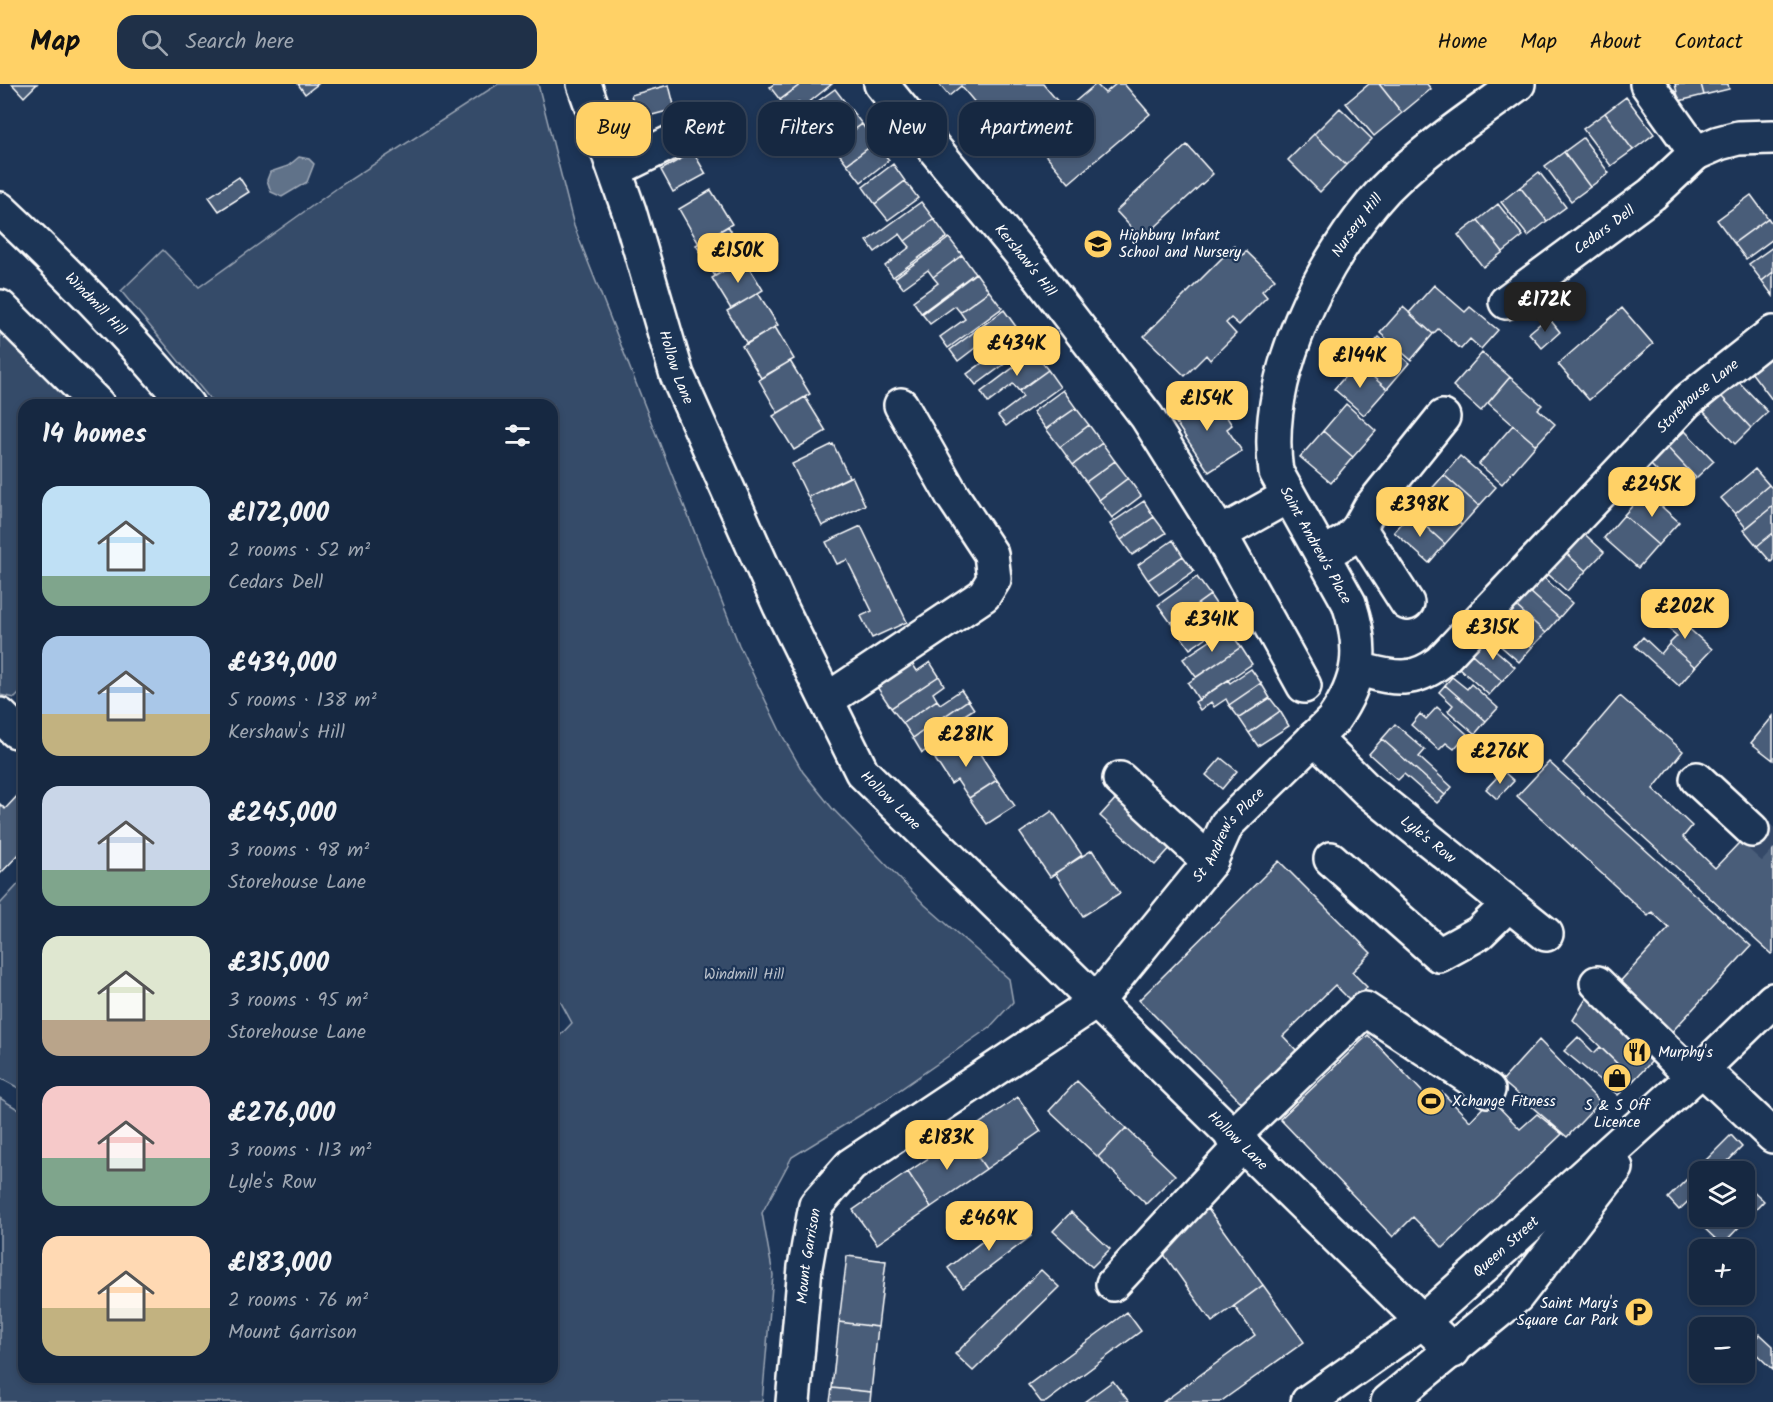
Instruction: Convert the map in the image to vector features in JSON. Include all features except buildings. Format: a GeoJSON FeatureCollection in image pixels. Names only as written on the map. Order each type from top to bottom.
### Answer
{"type":"FeatureCollection","features":[{"type":"Feature","properties":{"kind":"street","name":"Hollow Lane"},"geometry":{"type":"LineString","coordinates":[[584,84],[615,170],[677,375],[780,606],[862,772],[1452,1351]]}},
{"type":"Feature","properties":{"kind":"street","name":"Kershaw's Hill"},"geometry":{"type":"LineString","coordinates":[[881,84],[1031,266],[1147,417],[1220,534],[1304,686]]}},
{"type":"Feature","properties":{"kind":"street","name":"Nursery Hill"},"geometry":{"type":"LineString","coordinates":[[1276,422],[1290,351],[1305,315],[1343,243],[1385,190],[1414,163],[1518,84]]}},
{"type":"Feature","properties":{"kind":"street"},"geometry":{"type":"LineString","coordinates":[[1647,84],[1696,153]]}},
{"type":"Feature","properties":{"kind":"street","name":"Cedars Dell"},"geometry":{"type":"LineString","coordinates":[[1506,302],[1652,194],[1696,153],[1738,138],[1773,137]]}},
{"type":"Feature","properties":{"kind":"street"},"geometry":{"type":"LineString","coordinates":[[615,170],[663,146]]}},
{"type":"Feature","properties":{"kind":"street","name":"Windmill Hill"},"geometry":{"type":"LineString","coordinates":[[0,208],[78,284],[152,362],[182,399]]}},
{"type":"Feature","properties":{"kind":"street"},"geometry":{"type":"LineString","coordinates":[[0,307],[92,399]]}},
{"type":"Feature","properties":{"kind":"street","name":"Storehouse Lane"},"geometry":{"type":"LineString","coordinates":[[1357,669],[1404,677],[1423,675],[1440,663],[1687,401],[1773,333]]}},
{"type":"Feature","properties":{"kind":"street"},"geometry":{"type":"LineString","coordinates":[[827,700],[984,595],[994,579],[991,554],[952,495],[901,405]]}},
{"type":"Feature","properties":{"kind":"street"},"geometry":{"type":"LineString","coordinates":[[1322,555],[1348,540],[1359,528],[1370,508],[1443,417]]}},
{"type":"Feature","properties":{"kind":"street","name":"Saint Andrew's Place"},"geometry":{"type":"LineString","coordinates":[[1276,422],[1273,448],[1276,472],[1349,603],[1356,623],[1359,644],[1357,669]]}},
{"type":"Feature","properties":{"kind":"street"},"geometry":{"type":"LineString","coordinates":[[1220,534],[1288,496]]}},
{"type":"Feature","properties":{"kind":"street"},"geometry":{"type":"LineString","coordinates":[[1359,528],[1407,603]]}},
{"type":"Feature","properties":{"kind":"street","name":"St Andrew's Place"},"geometry":{"type":"LineString","coordinates":[[1097,1001],[1210,862],[1227,824],[1333,720],[1346,701],[1357,669]]}},
{"type":"Feature","properties":{"kind":"street","name":"Lyle's Row"},"geometry":{"type":"LineString","coordinates":[[1314,738],[1367,790],[1546,934]]}},
{"type":"Feature","properties":{"kind":"street"},"geometry":{"type":"LineString","coordinates":[[1120,779],[1210,862]]}},
{"type":"Feature","properties":{"kind":"street"},"geometry":{"type":"LineString","coordinates":[[1697,779],[1752,830]]}},
{"type":"Feature","properties":{"kind":"street"},"geometry":{"type":"LineString","coordinates":[[1331,859],[1439,955],[1479,933],[1508,905]]}},
{"type":"Feature","properties":{"kind":"street"},"geometry":{"type":"LineString","coordinates":[[1597,983],[1773,1136]]}},
{"type":"Feature","properties":{"kind":"street","name":"Queen Street"},"geometry":{"type":"LineString","coordinates":[[1308,1402],[1423,1321],[1698,1073],[1773,1000]]}},
{"type":"Feature","properties":{"kind":"street","name":"Mount Garrison"},"geometry":{"type":"LineString","coordinates":[[793,1402],[805,1267],[816,1204],[851,1165],[1097,1001]]}},
{"type":"Feature","properties":{"kind":"street"},"geometry":{"type":"LineString","coordinates":[[1113,1284],[1237,1141],[1365,1009],[1488,1090]]}},
{"type":"Feature","properties":{"kind":"street","name":"Queen Street"},"geometry":{"type":"LineString","coordinates":[[1388,1402],[1517,1296],[1613,1171],[1698,1073]]}},
{"type":"Feature","properties":{"kind":"green space","name":"Windmill Hill"},"geometry":{"type":"Polygon","coordinates":[[[498,84],[538,84],[574,226],[739,645],[782,735],[803,772],[832,808],[925,905],[1009,979],[1013,1002],[990,1027],[885,1100],[792,1157],[762,1213],[773,1275],[762,1402],[0,1402],[0,1098],[18,1109],[18,1383],[558,1383],[558,1038],[572,1023],[558,997],[558,399],[210,399],[121,291],[163,250],[199,287],[340,186],[498,84]]]}},
{"type":"Feature","properties":{"kind":"green space"},"geometry":{"type":"Polygon","coordinates":[[[0,333],[67,399],[18,399],[18,695],[15,698],[0,695],[0,333]]]}},
{"type":"Feature","properties":{"kind":"green space"},"geometry":{"type":"Polygon","coordinates":[[[18,884],[18,1088],[0,1078],[0,904],[18,884]]]}},
{"type":"Feature","properties":{"kind":"shaded area"},"geometry":{"type":"Polygon","coordinates":[[[299,157],[309,159],[314,164],[307,182],[282,197],[271,192],[267,180],[270,172],[288,166],[299,157]]]}},
{"type":"Feature","properties":{"kind":"tunnel"},"geometry":{"type":"LineString","coordinates":[[1752,830],[1773,849]]}},
{"type":"Feature","properties":{"kind":"place","name":"Highbury Infant School and Nursery"},"geometry":{"type":"Point","coordinates":[1098,244]}},
{"type":"Feature","properties":{"kind":"place","name":"Murphy's"},"geometry":{"type":"Point","coordinates":[1637,1052]}},
{"type":"Feature","properties":{"kind":"place","name":"S & S Off Licence"},"geometry":{"type":"Point","coordinates":[1617,1078]}},
{"type":"Feature","properties":{"kind":"place","name":"Xchange Fitness"},"geometry":{"type":"Point","coordinates":[1431,1101]}},
{"type":"Feature","properties":{"kind":"place","name":"Saint Mary's Square Car Park"},"geometry":{"type":"Point","coordinates":[1639,1312]}}]}
